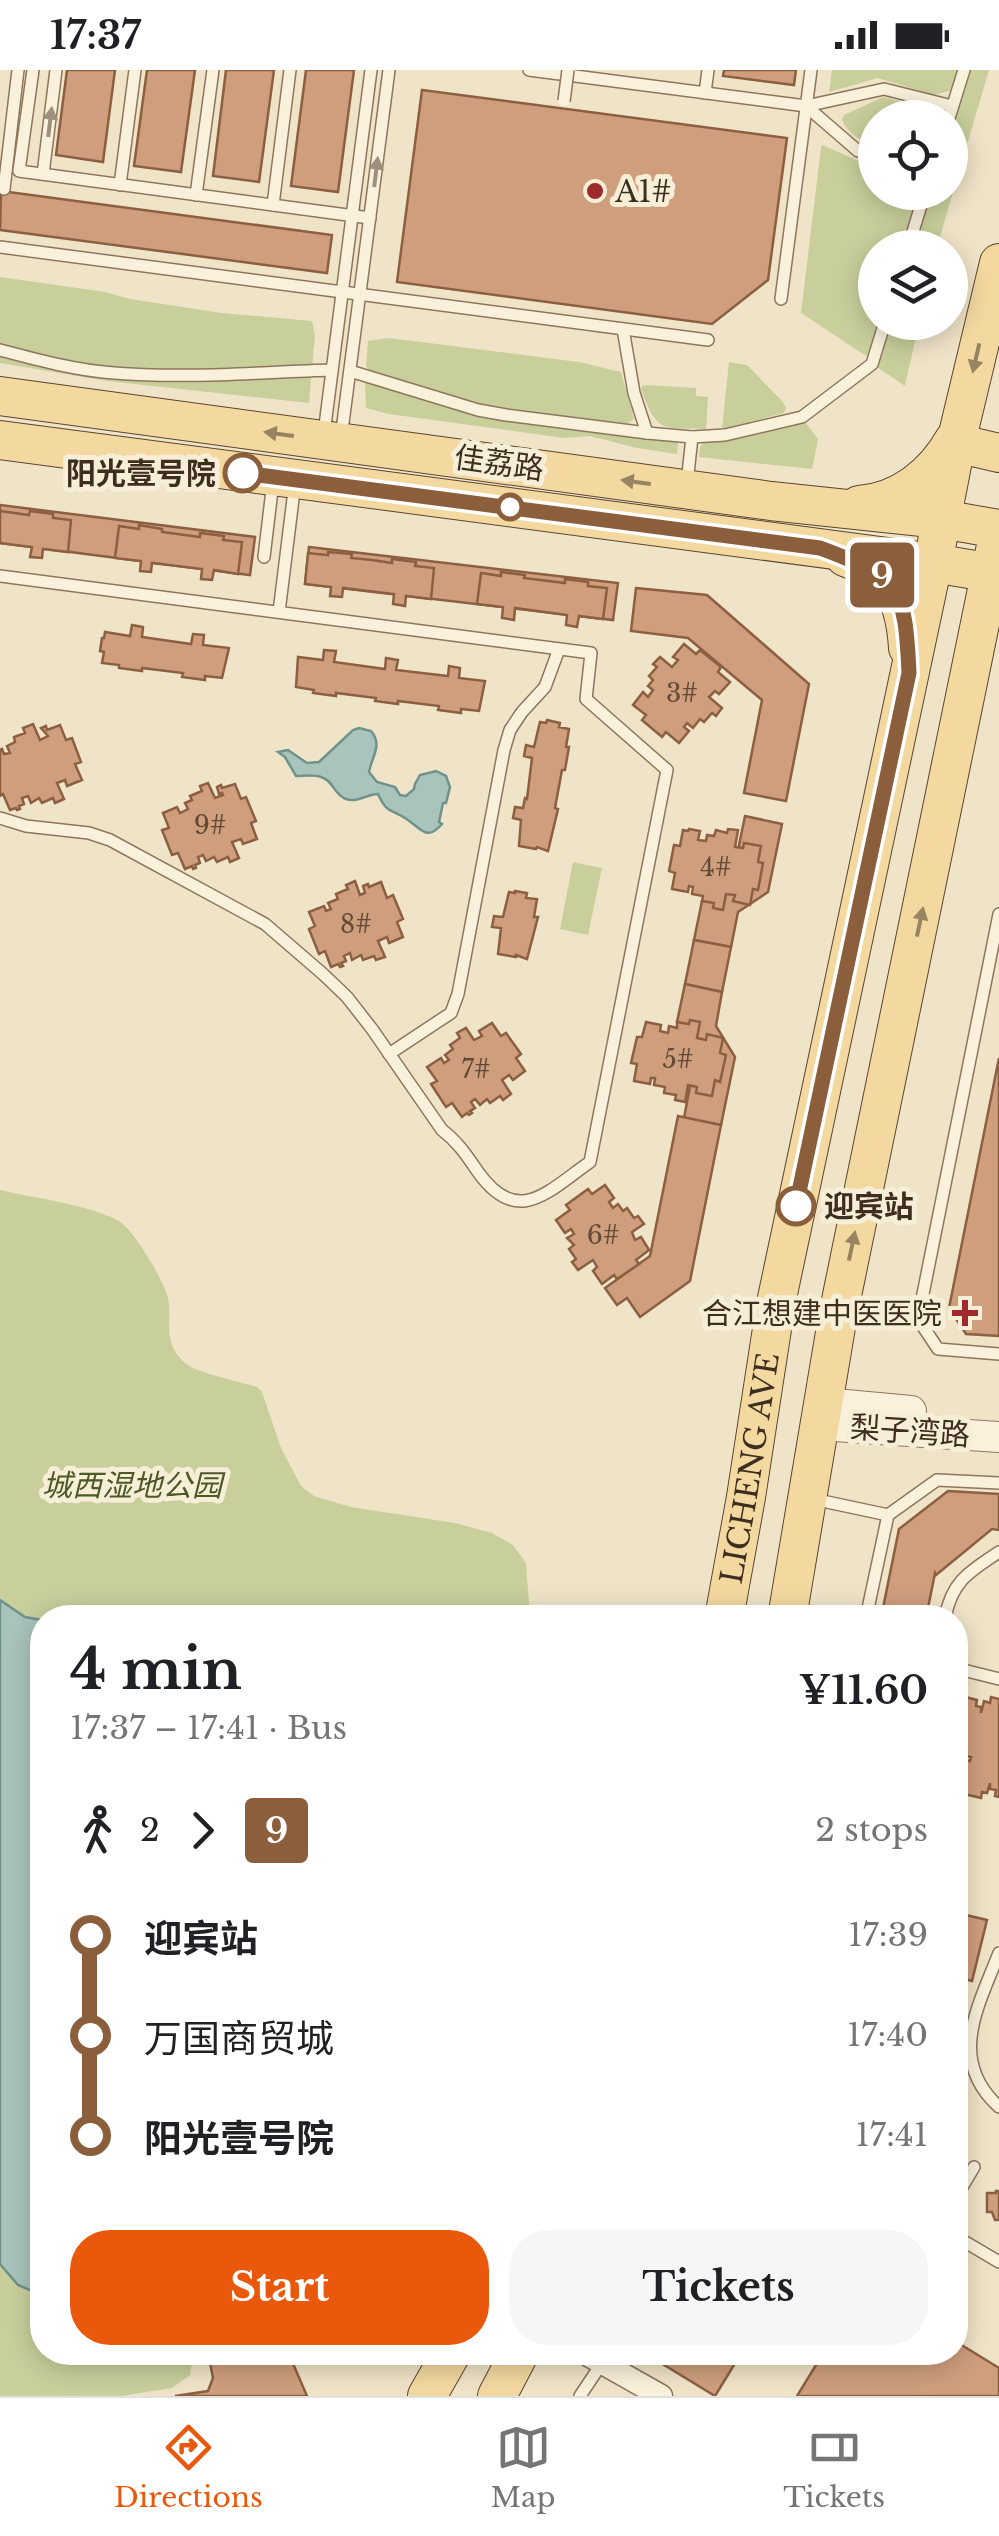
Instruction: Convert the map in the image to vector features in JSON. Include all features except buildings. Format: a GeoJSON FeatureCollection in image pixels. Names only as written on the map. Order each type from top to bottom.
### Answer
{"type":"FeatureCollection","features":[{"type":"Feature","properties":{"kind":"main road","name":"LICHENG AVE"},"geometry":{"type":"LineString","coordinates":[[726,1605],[776,1303],[957,438],[999,264]]}},
{"type":"Feature","properties":{"kind":"main road","name":"佳荔路"},"geometry":{"type":"LineString","coordinates":[[0,396],[829,508],[941,519],[999,530]]}},
{"type":"Feature","properties":{"kind":"main road"},"geometry":{"type":"LineString","coordinates":[[829,508],[869,505],[907,490],[932,472],[957,438],[999,453]]}},
{"type":"Feature","properties":{"kind":"main road","name":"佳荔路"},"geometry":{"type":"LineString","coordinates":[[0,440],[933,562],[995,574]]}},
{"type":"Feature","properties":{"kind":"main road"},"geometry":{"type":"LineString","coordinates":[[767,540],[771,500]]}},
{"type":"Feature","properties":{"kind":"main road","name":"LICHENG AVE"},"geometry":{"type":"LineString","coordinates":[[790,1605],[838,1314],[966,698],[988,635],[999,530]]}},
{"type":"Feature","properties":{"kind":"main road"},"geometry":{"type":"LineString","coordinates":[[820,548],[854,560],[881,575],[893,588],[905,622],[909,673]]}},
{"type":"Feature","properties":{"kind":"main road"},"geometry":{"type":"LineString","coordinates":[[918,630],[988,635]]}},
{"type":"Feature","properties":{"kind":"main road"},"geometry":{"type":"LineString","coordinates":[[427,2396],[445,2365]]}},
{"type":"Feature","properties":{"kind":"main road"},"geometry":{"type":"LineString","coordinates":[[497,2396],[513,2365]]}},
{"type":"Feature","properties":{"kind":"street","name":"梨子湾路"},"geometry":{"type":"LineString","coordinates":[[822,1414],[999,1416]]}},
{"type":"Feature","properties":{"kind":"street","name":"梨子湾路"},"geometry":{"type":"LineString","coordinates":[[822,1414],[999,1437]]}},
{"type":"Feature","properties":{"kind":"street"},"geometry":{"type":"LineString","coordinates":[[606,2365],[661,2396]]}},
{"type":"Feature","properties":{"kind":"lane"},"geometry":{"type":"LineString","coordinates":[[4,188],[18,70]]}},
{"type":"Feature","properties":{"kind":"lane"},"geometry":{"type":"LineString","coordinates":[[32,70],[19,171],[370,218]]}},
{"type":"Feature","properties":{"kind":"lane"},"geometry":{"type":"LineString","coordinates":[[43,174],[56,70]]}},
{"type":"Feature","properties":{"kind":"lane"},"geometry":{"type":"LineString","coordinates":[[120,185],[135,70]]}},
{"type":"Feature","properties":{"kind":"lane"},"geometry":{"type":"LineString","coordinates":[[196,195],[212,70]]}},
{"type":"Feature","properties":{"kind":"lane"},"geometry":{"type":"LineString","coordinates":[[272,205],[290,70]]}},
{"type":"Feature","properties":{"kind":"lane"},"geometry":{"type":"LineString","coordinates":[[332,440],[332,370],[371,70]]}},
{"type":"Feature","properties":{"kind":"lane"},"geometry":{"type":"LineString","coordinates":[[332,440],[350,371],[389,70]]}},
{"type":"Feature","properties":{"kind":"lane"},"geometry":{"type":"LineString","coordinates":[[530,70],[628,76],[706,93],[806,106],[884,89],[916,100]]}},
{"type":"Feature","properties":{"kind":"lane"},"geometry":{"type":"LineString","coordinates":[[564,102],[568,70]]}},
{"type":"Feature","properties":{"kind":"lane"},"geometry":{"type":"LineString","coordinates":[[706,93],[708,70]]}},
{"type":"Feature","properties":{"kind":"lane"},"geometry":{"type":"LineString","coordinates":[[781,298],[811,70]]}},
{"type":"Feature","properties":{"kind":"lane"},"geometry":{"type":"LineString","coordinates":[[955,100],[964,70]]}},
{"type":"Feature","properties":{"kind":"lane"},"geometry":{"type":"LineString","coordinates":[[806,106],[858,151]]}},
{"type":"Feature","properties":{"kind":"lane"},"geometry":{"type":"LineString","coordinates":[[0,247],[708,340]]}},
{"type":"Feature","properties":{"kind":"lane"},"geometry":{"type":"LineString","coordinates":[[622,329],[634,393],[647,434]]}},
{"type":"Feature","properties":{"kind":"lane"},"geometry":{"type":"LineString","coordinates":[[350,371],[478,410],[692,437],[725,435],[802,417],[872,364],[879,340]]}},
{"type":"Feature","properties":{"kind":"lane"},"geometry":{"type":"LineString","coordinates":[[0,350],[62,366],[114,373],[194,375],[332,370]]}},
{"type":"Feature","properties":{"kind":"lane"},"geometry":{"type":"LineString","coordinates":[[686,489],[692,437]]}},
{"type":"Feature","properties":{"kind":"lane"},"geometry":{"type":"LineString","coordinates":[[264,557],[284,478]]}},
{"type":"Feature","properties":{"kind":"lane"},"geometry":{"type":"LineString","coordinates":[[280,612],[284,478]]}},
{"type":"Feature","properties":{"kind":"lane"},"geometry":{"type":"LineString","coordinates":[[0,576],[590,653],[586,698],[667,770],[590,1162],[533,1201],[501,1198],[490,1189],[457,1141],[442,1130],[347,996],[265,924],[110,840],[0,818]]}},
{"type":"Feature","properties":{"kind":"lane"},"geometry":{"type":"LineString","coordinates":[[389,1054],[442,1020],[454,1004],[510,730],[545,687],[559,649]]}},
{"type":"Feature","properties":{"kind":"lane"},"geometry":{"type":"LineString","coordinates":[[999,914],[918,1319],[938,1349],[999,1354]]}},
{"type":"Feature","properties":{"kind":"lane"},"geometry":{"type":"LineString","coordinates":[[869,1605],[888,1515],[937,1480],[999,1483]]}},
{"type":"Feature","properties":{"kind":"lane"},"geometry":{"type":"LineString","coordinates":[[808,1498],[888,1515]]}},
{"type":"Feature","properties":{"kind":"lane"},"geometry":{"type":"LineString","coordinates":[[948,1605],[958,1582],[999,1552]]}},
{"type":"Feature","properties":{"kind":"lane"},"geometry":{"type":"LineString","coordinates":[[968,1671],[999,1679]]}},
{"type":"Feature","properties":{"kind":"lane"},"geometry":{"type":"LineString","coordinates":[[999,1954],[979,2001],[969,2039],[979,2080],[999,2108]]}},
{"type":"Feature","properties":{"kind":"lane"},"geometry":{"type":"LineString","coordinates":[[968,2177],[974,2167]]}},
{"type":"Feature","properties":{"kind":"lane"},"geometry":{"type":"LineString","coordinates":[[968,2244],[999,2262]]}},
{"type":"Feature","properties":{"kind":"lane"},"geometry":{"type":"LineString","coordinates":[[580,2396],[591,2365]]}},
{"type":"Feature","properties":{"kind":"green space"},"geometry":{"type":"Polygon","coordinates":[[[832,70],[959,70],[953,90],[934,95],[878,78],[829,92],[832,70]]]}},
{"type":"Feature","properties":{"kind":"green space"},"geometry":{"type":"Polygon","coordinates":[[[969,70],[989,70],[968,141],[968,100],[960,100],[969,70]]]}},
{"type":"Feature","properties":{"kind":"green space"},"geometry":{"type":"Polygon","coordinates":[[[858,109],[858,137],[844,123],[844,115],[858,109]]]}},
{"type":"Feature","properties":{"kind":"green space"},"geometry":{"type":"Polygon","coordinates":[[[821,147],[858,160],[858,210],[915,210],[909,230],[858,230],[858,340],[874,340],[866,356],[801,313],[821,147]]]}},
{"type":"Feature","properties":{"kind":"green space"},"geometry":{"type":"Polygon","coordinates":[[[926,210],[948,210],[942,230],[920,230],[926,210]]]}},
{"type":"Feature","properties":{"kind":"green space"},"geometry":{"type":"Polygon","coordinates":[[[0,277],[222,313],[312,321],[315,335],[309,403],[107,381],[0,363],[0,277]]]}},
{"type":"Feature","properties":{"kind":"green space"},"geometry":{"type":"Polygon","coordinates":[[[389,338],[579,362],[621,372],[634,419],[624,426],[493,409],[370,372],[366,366],[368,341],[389,338]]]}},
{"type":"Feature","properties":{"kind":"green space"},"geometry":{"type":"Polygon","coordinates":[[[886,340],[915,340],[905,386],[877,367],[886,340]]]}},
{"type":"Feature","properties":{"kind":"green space"},"geometry":{"type":"Polygon","coordinates":[[[729,362],[747,365],[783,402],[784,413],[722,429],[729,362]]]}},
{"type":"Feature","properties":{"kind":"green space"},"geometry":{"type":"Polygon","coordinates":[[[365,381],[476,415],[678,442],[677,454],[590,436],[564,438],[389,414],[366,408],[365,381]]]}},
{"type":"Feature","properties":{"kind":"green space"},"geometry":{"type":"Polygon","coordinates":[[[647,385],[696,388],[696,396],[708,397],[706,429],[670,428],[657,421],[641,389],[647,385]]]}},
{"type":"Feature","properties":{"kind":"green space"},"geometry":{"type":"Polygon","coordinates":[[[806,423],[818,439],[812,469],[699,457],[703,443],[806,423]]]}},
{"type":"Feature","properties":{"kind":"green space"},"geometry":{"type":"Polygon","coordinates":[[[573,862],[602,868],[588,935],[560,929],[573,862]]]}},
{"type":"Feature","properties":{"kind":"green space","name":"城西湿地公园"},"geometry":{"type":"Polygon","coordinates":[[[0,1190],[61,1202],[119,1221],[148,1256],[165,1290],[170,1340],[178,1355],[199,1370],[257,1387],[262,1392],[281,1448],[301,1486],[314,1496],[351,1507],[455,1523],[492,1533],[513,1545],[526,1563],[529,1605],[30,1605],[30,2365],[192,2365],[190,2375],[172,2388],[122,2396],[0,2396],[0,1190]]]}},
{"type":"Feature","properties":{"kind":"water"},"geometry":{"type":"Polygon","coordinates":[[[359,728],[371,731],[376,741],[369,772],[377,782],[395,787],[400,795],[406,796],[414,789],[420,775],[436,771],[446,776],[450,787],[443,803],[439,822],[442,824],[437,829],[428,833],[421,830],[388,809],[378,794],[346,799],[325,779],[296,776],[278,752],[288,750],[307,763],[319,762],[359,728]]]}},
{"type":"Feature","properties":{"kind":"water"},"geometry":{"type":"Polygon","coordinates":[[[0,1600],[30,1618],[30,2290],[18,2285],[0,2264],[0,1600]]]}},
{"type":"Feature","properties":{"kind":"bus line","name":"9"},"geometry":{"type":"LineString","coordinates":[[243,473],[820,548],[854,560],[888,580],[903,612],[909,673],[796,1206]]}},
{"type":"Feature","properties":{"kind":"place","name":"A1#"},"geometry":{"type":"Point","coordinates":[595,191]}},
{"type":"Feature","properties":{"kind":"place","name":"阳光壹号院"},"geometry":{"type":"Point","coordinates":[243,473]}},
{"type":"Feature","properties":{"kind":"place","name":"迎宾站"},"geometry":{"type":"Point","coordinates":[796,1206]}},
{"type":"Feature","properties":{"kind":"place","name":"合江想建中医医院"},"geometry":{"type":"Point","coordinates":[965,1313]}}]}
